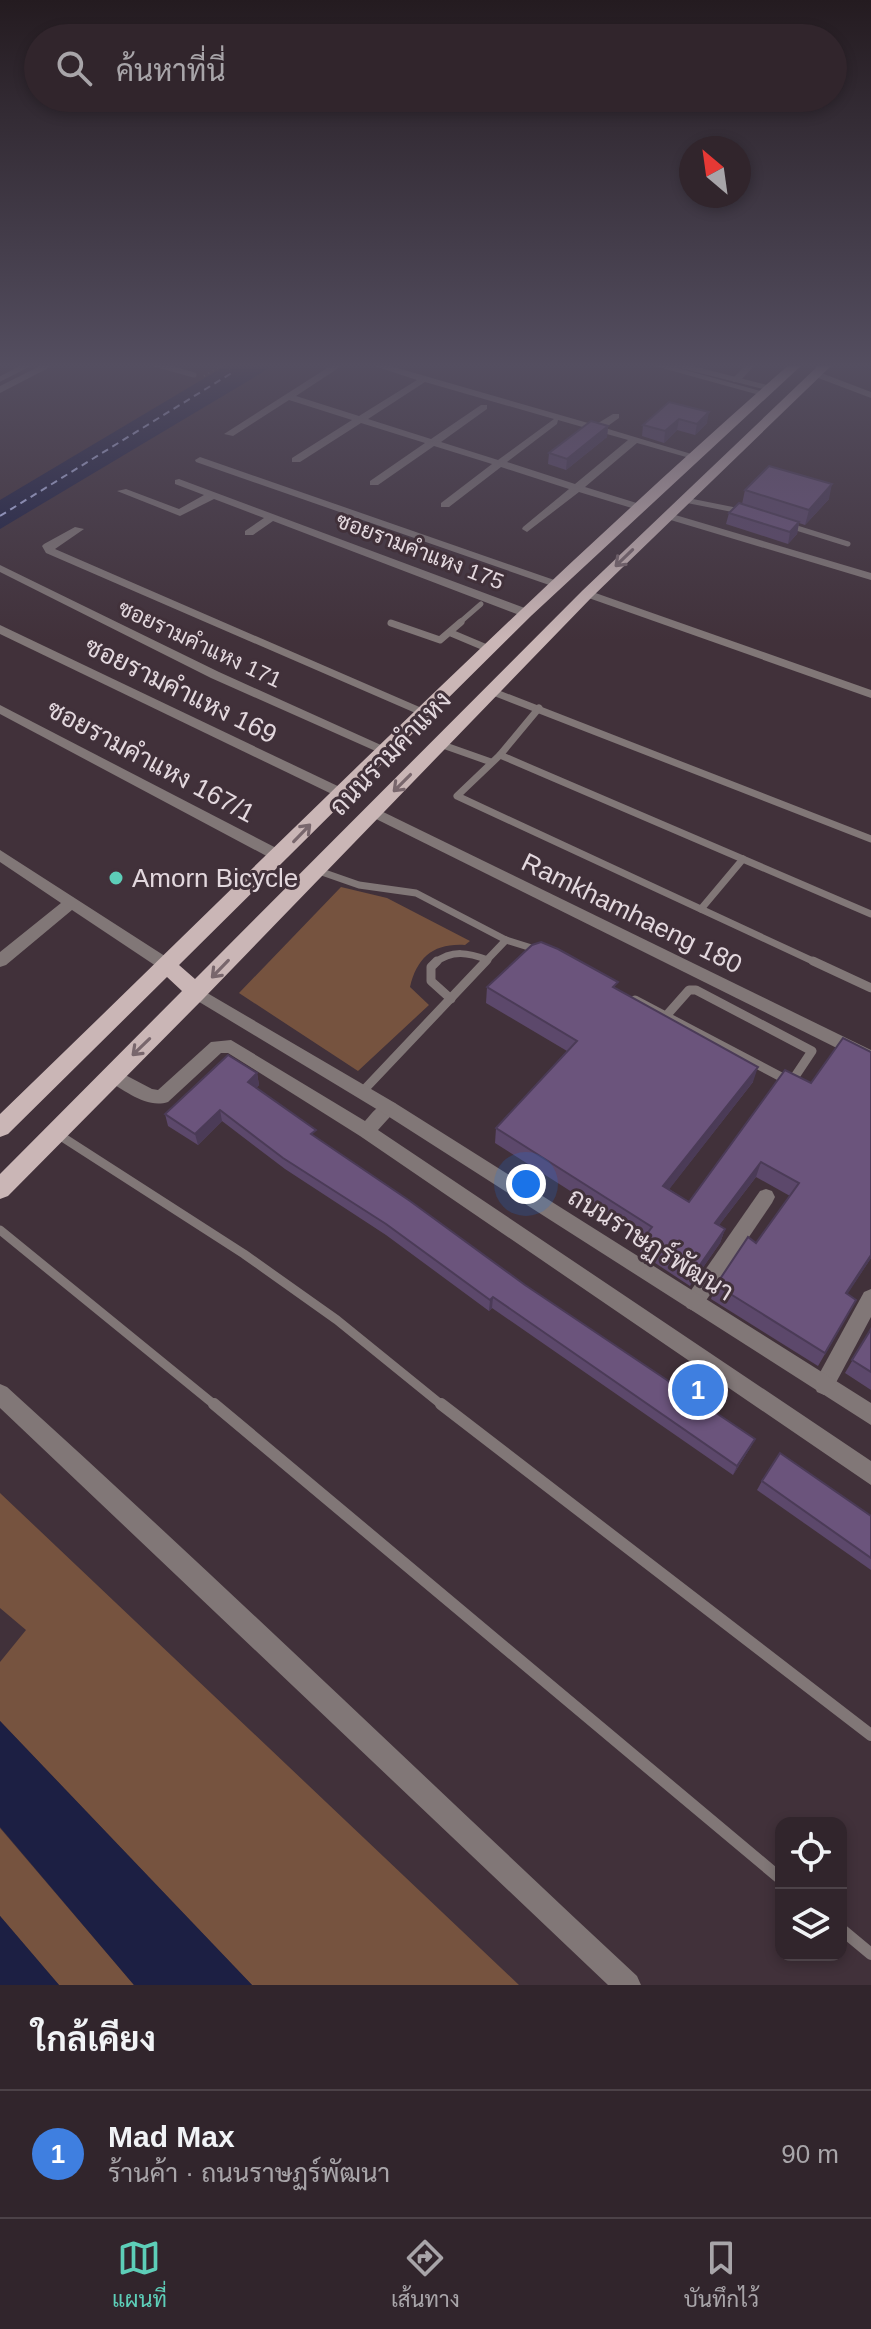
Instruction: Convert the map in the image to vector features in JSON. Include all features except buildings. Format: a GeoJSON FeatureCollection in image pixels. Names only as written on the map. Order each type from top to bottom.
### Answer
{"type":"FeatureCollection","features":[{"type":"Feature","properties":{"kind":"main road","name":"ถนนรามคำแหง"},"geometry":{"type":"LineString","coordinates":[[0,1128],[526,613],[693,456]]}},
{"type":"Feature","properties":{"kind":"main road","name":"ถนนรามคำแหง"},"geometry":{"type":"LineString","coordinates":[[0,1189],[197,993],[490,691],[730,456]]}},
{"type":"Feature","properties":{"kind":"main road"},"geometry":{"type":"LineString","coordinates":[[642,504],[675,508]]}},
{"type":"Feature","properties":{"kind":"main road"},"geometry":{"type":"LineString","coordinates":[[625,520],[649,522],[655,528]]}},
{"type":"Feature","properties":{"kind":"main road"},"geometry":{"type":"LineString","coordinates":[[165,964],[197,993]]}},
{"type":"Feature","properties":{"kind":"street"},"geometry":{"type":"LineString","coordinates":[[296,460],[303,456]]}},
{"type":"Feature","properties":{"kind":"street"},"geometry":{"type":"LineString","coordinates":[[374,483],[415,456]]}},
{"type":"Feature","properties":{"kind":"street"},"geometry":{"type":"LineString","coordinates":[[477,456],[642,504]]}},
{"type":"Feature","properties":{"kind":"street"},"geometry":{"type":"LineString","coordinates":[[445,505],[510,456]]}},
{"type":"Feature","properties":{"kind":"street"},"geometry":{"type":"LineString","coordinates":[[527,529],[616,456]]}},
{"type":"Feature","properties":{"kind":"street"},"geometry":{"type":"LineString","coordinates":[[200,460],[556,584]]}},
{"type":"Feature","properties":{"kind":"street","name":"ซอยรามคำแหง 175"},"geometry":{"type":"LineString","coordinates":[[179,482],[526,613]]}},
{"type":"Feature","properties":{"kind":"street"},"geometry":{"type":"LineString","coordinates":[[122,491],[180,513],[213,495]]}},
{"type":"Feature","properties":{"kind":"street"},"geometry":{"type":"LineString","coordinates":[[675,508],[871,577]]}},
{"type":"Feature","properties":{"kind":"street"},"geometry":{"type":"LineString","coordinates":[[249,533],[272,517]]}},
{"type":"Feature","properties":{"kind":"street"},"geometry":{"type":"LineString","coordinates":[[79,529],[55,540],[48,546],[50,551],[425,712]]}},
{"type":"Feature","properties":{"kind":"street","name":"ซอยรามคำแหง 171"},"geometry":{"type":"LineString","coordinates":[[0,568],[215,675],[385,750]]}},
{"type":"Feature","properties":{"kind":"street"},"geometry":{"type":"LineString","coordinates":[[587,594],[871,694]]}},
{"type":"Feature","properties":{"kind":"street","name":"ซอยรามคำแหง 169"},"geometry":{"type":"LineString","coordinates":[[0,629],[341,793]]}},
{"type":"Feature","properties":{"kind":"street","name":"ซอยรามคำแหง 167/1"},"geometry":{"type":"LineString","coordinates":[[0,709],[279,856]]}},
{"type":"Feature","properties":{"kind":"street","name":"Ramkhamhaeng 180"},"geometry":{"type":"LineString","coordinates":[[373,812],[871,1058]]}},
{"type":"Feature","properties":{"kind":"street"},"geometry":{"type":"LineString","coordinates":[[0,855],[165,964]]}},
{"type":"Feature","properties":{"kind":"street"},"geometry":{"type":"LineString","coordinates":[[0,961],[71,903]]}},
{"type":"Feature","properties":{"kind":"street","name":"ถนนราษฏร์พัฒนา"},"geometry":{"type":"LineString","coordinates":[[197,993],[389,1108],[871,1415]]}},
{"type":"Feature","properties":{"kind":"street"},"geometry":{"type":"LineString","coordinates":[[112,1075],[149,1096],[162,1097],[217,1047],[231,1046],[366,1131],[871,1474]]}},
{"type":"Feature","properties":{"kind":"street"},"geometry":{"type":"LineString","coordinates":[[366,1131],[389,1108]]}},
{"type":"Feature","properties":{"kind":"street"},"geometry":{"type":"LineString","coordinates":[[694,1302],[766,1197]]}},
{"type":"Feature","properties":{"kind":"street"},"geometry":{"type":"LineString","coordinates":[[824,1385],[871,1298]]}},
{"type":"Feature","properties":{"kind":"street"},"geometry":{"type":"LineString","coordinates":[[0,1394],[144,1525],[441,1811],[628,1985]]}},
{"type":"Feature","properties":{"kind":"lane"},"geometry":{"type":"LineString","coordinates":[[675,508],[720,509],[724,505],[751,514]]}},
{"type":"Feature","properties":{"kind":"lane"},"geometry":{"type":"LineString","coordinates":[[779,523],[848,544]]}},
{"type":"Feature","properties":{"kind":"lane"},"geometry":{"type":"LineString","coordinates":[[391,623],[434,640],[446,638],[481,604]]}},
{"type":"Feature","properties":{"kind":"lane"},"geometry":{"type":"LineString","coordinates":[[451,633],[489,649]]}},
{"type":"Feature","properties":{"kind":"lane"},"geometry":{"type":"LineString","coordinates":[[490,691],[871,839]]}},
{"type":"Feature","properties":{"kind":"lane"},"geometry":{"type":"LineString","coordinates":[[539,708],[500,755],[457,796],[870,985]]}},
{"type":"Feature","properties":{"kind":"lane"},"geometry":{"type":"LineString","coordinates":[[440,744],[491,762]]}},
{"type":"Feature","properties":{"kind":"lane"},"geometry":{"type":"LineString","coordinates":[[500,755],[871,914]]}},
{"type":"Feature","properties":{"kind":"lane"},"geometry":{"type":"LineString","coordinates":[[701,909],[743,859]]}},
{"type":"Feature","properties":{"kind":"lane"},"geometry":{"type":"LineString","coordinates":[[315,869],[359,885],[416,893],[506,940],[550,954]]}},
{"type":"Feature","properties":{"kind":"lane"},"geometry":{"type":"LineString","coordinates":[[362,1092],[506,940]]}},
{"type":"Feature","properties":{"kind":"lane"},"geometry":{"type":"LineString","coordinates":[[451,999],[431,981],[431,967],[436,961],[443,955],[459,952],[488,960]]}},
{"type":"Feature","properties":{"kind":"lane"},"geometry":{"type":"LineString","coordinates":[[625,994],[666,1016],[785,1079],[794,1078],[811,1056],[812,1051],[807,1048],[696,990],[689,990],[666,1016]]}},
{"type":"Feature","properties":{"kind":"lane"},"geometry":{"type":"LineString","coordinates":[[56,1132],[244,1254],[337,1320],[449,1411],[871,1735]]}},
{"type":"Feature","properties":{"kind":"lane"},"geometry":{"type":"LineString","coordinates":[[0,1230],[775,1874]]}},
{"type":"Feature","properties":{"kind":"lane"},"geometry":{"type":"LineString","coordinates":[[847,1934],[871,1954]]}},
{"type":"Feature","properties":{"kind":"shaded area"},"geometry":{"type":"Polygon","coordinates":[[[341,887],[387,898],[470,941],[465,945],[444,946],[422,960],[410,987],[429,1005],[358,1071],[239,993],[341,887]]]}},
{"type":"Feature","properties":{"kind":"shaded area"},"geometry":{"type":"Polygon","coordinates":[[[0,1493],[519,1985],[252,1985],[0,1721],[0,1662],[26,1630],[0,1608],[0,1493]]]}},
{"type":"Feature","properties":{"kind":"shaded area"},"geometry":{"type":"Polygon","coordinates":[[[0,1828],[134,1985],[59,1985],[0,1916],[0,1828]]]}},
{"type":"Feature","properties":{"kind":"water"},"geometry":{"type":"Polygon","coordinates":[[[74,456],[123,456],[0,529],[0,500],[74,456]]]}},
{"type":"Feature","properties":{"kind":"water"},"geometry":{"type":"Polygon","coordinates":[[[0,1721],[252,1985],[134,1985],[0,1827],[0,1721]]]}},
{"type":"Feature","properties":{"kind":"water"},"geometry":{"type":"Polygon","coordinates":[[[0,1916],[59,1985],[0,1985],[0,1916]]]}},
{"type":"Feature","properties":{"kind":"ferry route"},"geometry":{"type":"LineString","coordinates":[[0,516],[98,456]]}},
{"type":"Feature","properties":{"kind":"place","name":"Amorn Bicycle"},"geometry":{"type":"Point","coordinates":[116,878]}},
{"type":"Feature","properties":{"kind":"place","name":"Mad Max"},"geometry":{"type":"Point","coordinates":[698,1390]}}]}
